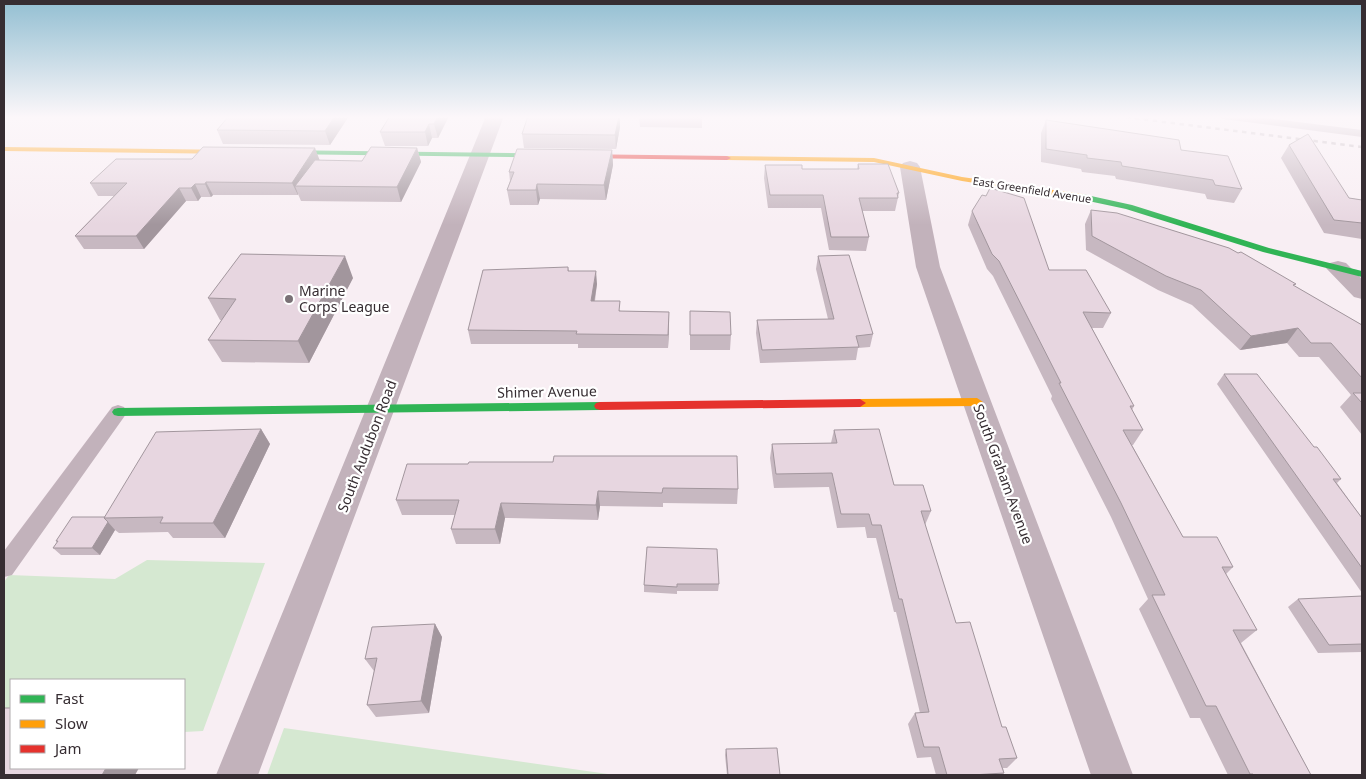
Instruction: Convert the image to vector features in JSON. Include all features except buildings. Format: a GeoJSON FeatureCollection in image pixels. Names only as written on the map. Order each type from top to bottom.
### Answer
{"type":"FeatureCollection","features":[{"type":"Feature","properties":{"kind":"street","name":"East Greenfield Avenue"},"geometry":{"type":"LineString","coordinates":[[308,152],[874,160],[962,179],[1099,200],[1178,220],[1266,250],[1362,274]]}},
{"type":"Feature","properties":{"kind":"street","name":"South Audubon Road"},"geometry":{"type":"LineString","coordinates":[[237,775],[382,409],[479,154]]}},
{"type":"Feature","properties":{"kind":"street","name":"South Graham Avenue"},"geometry":{"type":"LineString","coordinates":[[910,167],[928,268],[1112,775]]}},
{"type":"Feature","properties":{"kind":"street"},"geometry":{"type":"LineString","coordinates":[[1338,268],[1362,292]]}},
{"type":"Feature","properties":{"kind":"street","name":"Shimer Avenue"},"geometry":{"type":"LineString","coordinates":[[118,412],[977,402]]}},
{"type":"Feature","properties":{"kind":"lane"},"geometry":{"type":"LineString","coordinates":[[4,568],[118,412]]}},
{"type":"Feature","properties":{"kind":"green space"},"geometry":{"type":"Polygon","coordinates":[[[147,560],[265,563],[203,731],[185,732],[185,679],[10,679],[10,725],[4,725],[4,582],[9,575],[115,579],[147,560]]]}},
{"type":"Feature","properties":{"kind":"green space"},"geometry":{"type":"Polygon","coordinates":[[[284,728],[615,775],[267,775],[284,728]]]}},
{"type":"Feature","properties":{"kind":"traffic: fast"},"geometry":{"type":"LineString","coordinates":[[306,152],[577,156]]}},
{"type":"Feature","properties":{"kind":"traffic: fast"},"geometry":{"type":"LineString","coordinates":[[1082,197],[1129,207],[1266,250],[1362,274]]}},
{"type":"Feature","properties":{"kind":"traffic: fast"},"geometry":{"type":"LineString","coordinates":[[118,412],[600,406]]}},
{"type":"Feature","properties":{"kind":"traffic: slow"},"geometry":{"type":"LineString","coordinates":[[727,158],[874,160],[962,179],[1082,197]]}},
{"type":"Feature","properties":{"kind":"traffic: slow"},"geometry":{"type":"LineString","coordinates":[[860,403],[977,402]]}},
{"type":"Feature","properties":{"kind":"traffic: jam"},"geometry":{"type":"LineString","coordinates":[[577,156],[727,158]]}},
{"type":"Feature","properties":{"kind":"traffic: jam"},"geometry":{"type":"LineString","coordinates":[[600,406],[860,403]]}},
{"type":"Feature","properties":{"kind":"place","name":"Marine Corps League"},"geometry":{"type":"Point","coordinates":[289,299]}}]}
